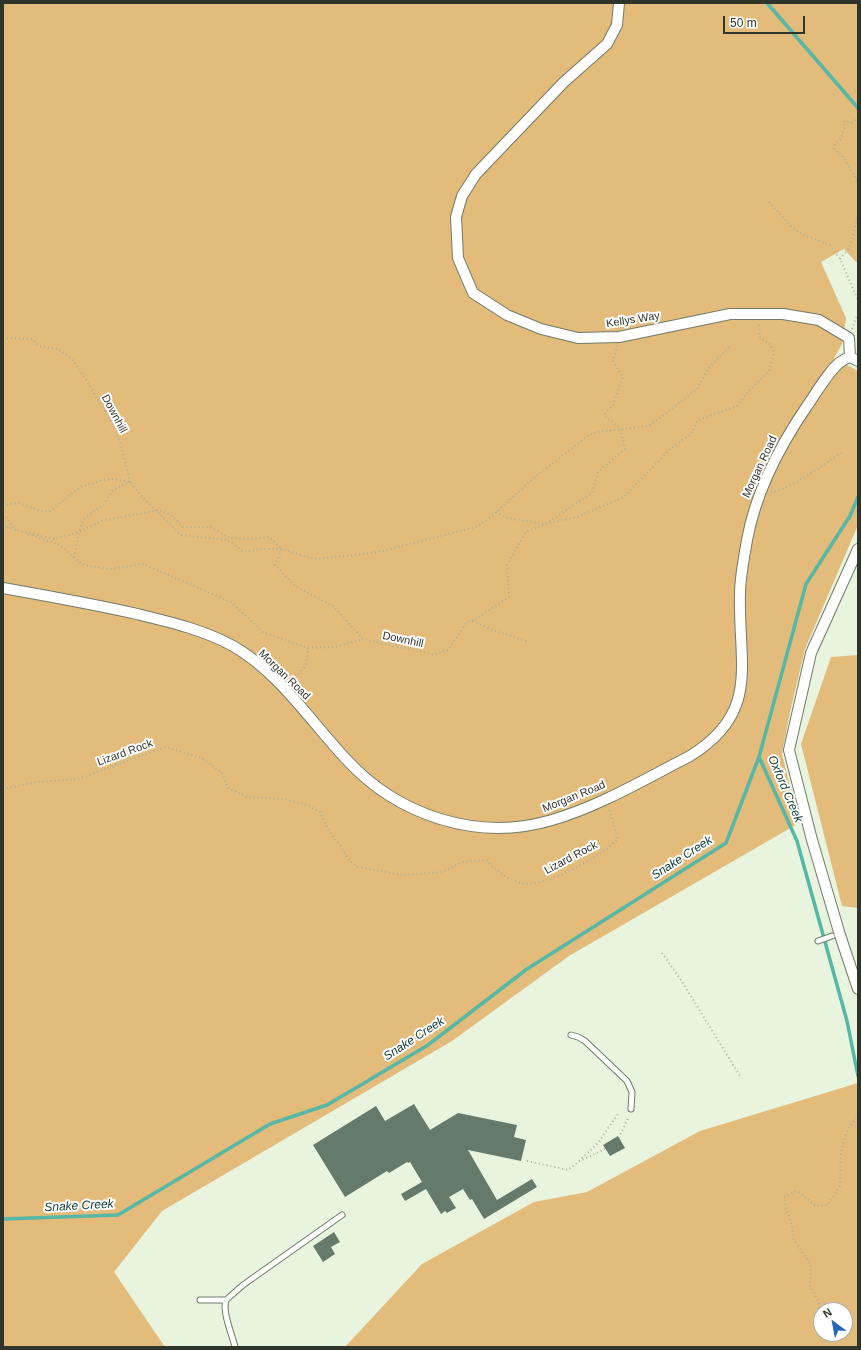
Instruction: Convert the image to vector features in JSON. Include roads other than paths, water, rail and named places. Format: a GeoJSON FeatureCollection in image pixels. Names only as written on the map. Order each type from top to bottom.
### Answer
{"type":"FeatureCollection","features":[{"type":"Feature","properties":{"kind":"street","name":"Kellys Way"},"geometry":{"type":"LineString","coordinates":[[619,3],[617,25],[607,44],[564,82],[476,174],[462,196],[456,217],[458,258],[473,293],[507,315],[542,329],[578,338],[619,337],[730,314],[783,314],[819,320],[849,338],[854,359]]}},
{"type":"Feature","properties":{"kind":"street","name":"Morgan Road"},"geometry":{"type":"LineString","coordinates":[[3,588],[94,604],[168,621],[210,634],[234,647],[255,661],[284,690],[347,761],[365,778],[406,806],[438,820],[476,827],[513,828],[552,820],[604,800],[690,756],[716,737],[729,720],[736,706],[740,691],[742,667],[740,594],[747,541],[754,509],[779,451],[805,410],[835,367],[841,361],[854,359]]}},
{"type":"Feature","properties":{"kind":"street"},"geometry":{"type":"LineString","coordinates":[[858,549],[811,653],[789,750],[812,840],[841,940],[858,989]]}},
{"type":"Feature","properties":{"kind":"lane"},"geometry":{"type":"LineString","coordinates":[[818,941],[832,936]]}},
{"type":"Feature","properties":{"kind":"lane"},"geometry":{"type":"LineString","coordinates":[[571,1035],[585,1041],[627,1081],[632,1092],[631,1109]]}},
{"type":"Feature","properties":{"kind":"lane"},"geometry":{"type":"LineString","coordinates":[[235,1347],[227,1320],[224,1304],[226,1300],[243,1285],[342,1215]]}},
{"type":"Feature","properties":{"kind":"lane"},"geometry":{"type":"LineString","coordinates":[[200,1300],[226,1300]]}},
{"type":"Feature","properties":{"kind":"waterway","name":"Oxford Creek"},"geometry":{"type":"LineString","coordinates":[[767,3],[858,108]]}},
{"type":"Feature","properties":{"kind":"waterway","name":"Oxford Creek"},"geometry":{"type":"LineString","coordinates":[[858,497],[850,516],[806,584],[759,757],[797,841],[847,1021],[858,1076]]}},
{"type":"Feature","properties":{"kind":"waterway","name":"Snake Creek"},"geometry":{"type":"LineString","coordinates":[[3,1219],[118,1215],[270,1124],[327,1105],[428,1045],[527,969],[726,843],[759,757]]}}]}
